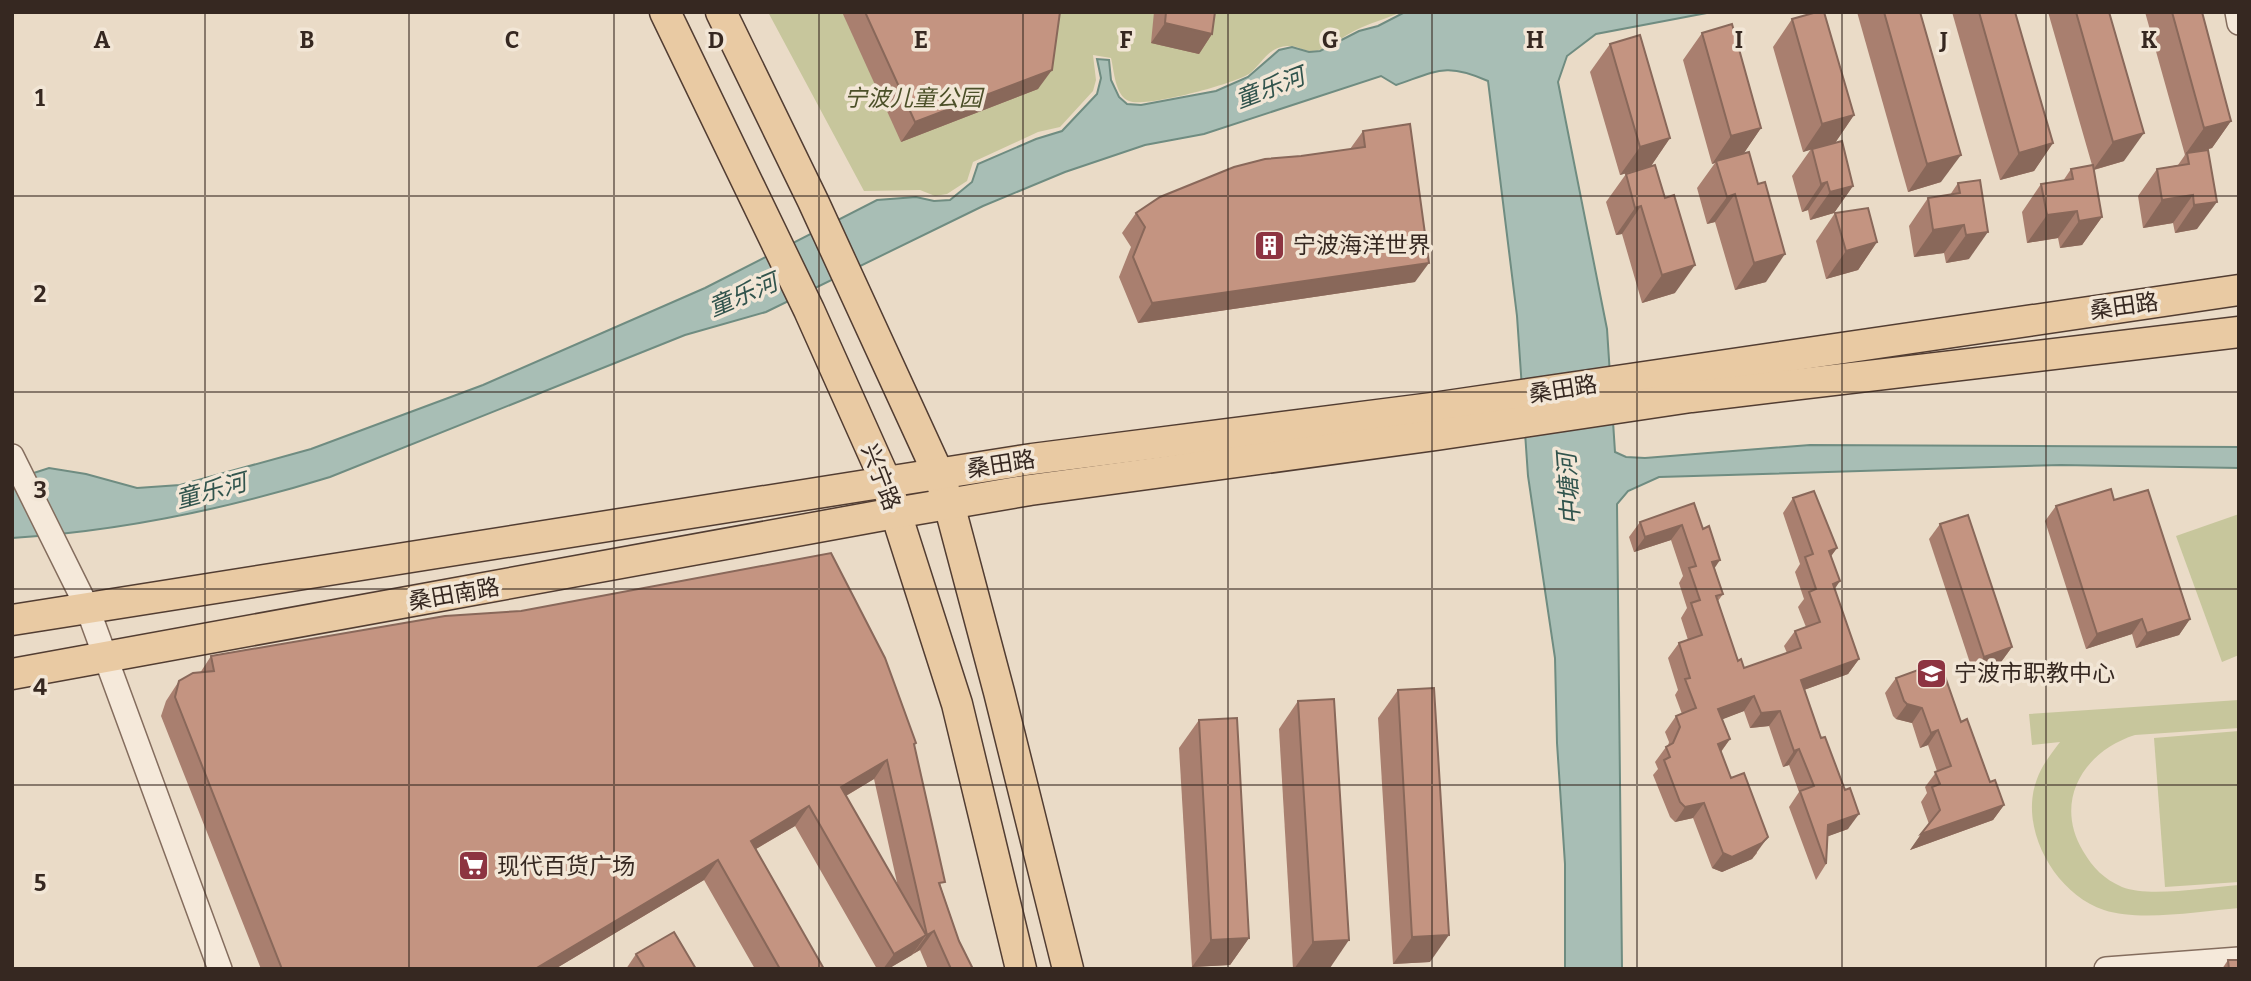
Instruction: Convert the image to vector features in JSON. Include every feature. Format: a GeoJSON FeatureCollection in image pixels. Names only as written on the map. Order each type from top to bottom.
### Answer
{"type":"FeatureCollection","features":[{"type":"Feature","properties":{"kind":"main road","name":"兴宁路"},"geometry":{"type":"LineString","coordinates":[[665,12],[769,227],[886,482],[957,704],[1021,969]]}},
{"type":"Feature","properties":{"kind":"main road"},"geometry":{"type":"LineString","coordinates":[[721,12],[813,201],[938,473],[949,503],[1068,969]]}},
{"type":"Feature","properties":{"kind":"main road","name":"桑田路"},"geometry":{"type":"LineString","coordinates":[[895,513],[2239,290]]}},
{"type":"Feature","properties":{"kind":"main road","name":"桑田路"},"geometry":{"type":"LineString","coordinates":[[1690,383],[2239,331]]}},
{"type":"Feature","properties":{"kind":"main road","name":"桑田路"},"geometry":{"type":"LineString","coordinates":[[886,482],[1032,458],[1438,421]]}},
{"type":"Feature","properties":{"kind":"main road","name":"桑田南路"},"geometry":{"type":"LineString","coordinates":[[12,620],[886,482]]}},
{"type":"Feature","properties":{"kind":"main road","name":"桑田南路"},"geometry":{"type":"LineString","coordinates":[[12,674],[895,513]]}},
{"type":"Feature","properties":{"kind":"street"},"geometry":{"type":"LineString","coordinates":[[2237,12],[2239,23]]}},
{"type":"Feature","properties":{"kind":"street"},"geometry":{"type":"LineString","coordinates":[[16,464],[87,607],[220,969]]}},
{"type":"Feature","properties":{"kind":"street"},"geometry":{"type":"LineString","coordinates":[[2106,969],[2239,959]]}},
{"type":"Feature","properties":{"kind":"green space","name":"宁波儿童公园"},"geometry":{"type":"Polygon","coordinates":[[[768,12],[1401,12],[1356,30],[1323,49],[1308,51],[1291,46],[1281,47],[1272,51],[1253,71],[1240,78],[1189,94],[1152,101],[1138,102],[1124,98],[1116,82],[1111,58],[1093,55],[1096,80],[1093,91],[1060,127],[1038,132],[973,162],[967,181],[947,194],[935,196],[920,190],[864,191],[768,12]]]}},
{"type":"Feature","properties":{"kind":"green space"},"geometry":{"type":"Polygon","coordinates":[[[2239,514],[2239,655],[2222,662],[2176,536],[2239,514]]]}},
{"type":"Feature","properties":{"kind":"green space"},"geometry":{"type":"Polygon","coordinates":[[[2239,700],[2239,728],[2135,735],[2101,753],[2079,780],[2071,814],[2083,851],[2100,872],[2116,884],[2148,892],[2239,885],[2239,908],[2171,915],[2135,915],[2104,910],[2086,902],[2070,890],[2045,857],[2033,818],[2032,798],[2037,779],[2060,742],[2032,745],[2029,714],[2239,700]]]}},
{"type":"Feature","properties":{"kind":"green space"},"geometry":{"type":"Polygon","coordinates":[[[2239,731],[2239,882],[2165,887],[2154,738],[2239,731]]]}},
{"type":"Feature","properties":{"kind":"water"},"geometry":{"type":"Polygon","coordinates":[[[1405,12],[1712,12],[1596,34],[1567,56],[1558,82],[1607,329],[1615,452],[1626,457],[1645,458],[1810,445],[2239,447],[2239,468],[2061,465],[1659,477],[1628,491],[1617,504],[1622,969],[1565,969],[1565,864],[1557,743],[1555,658],[1528,476],[1517,316],[1488,81],[1474,75],[1451,70],[1442,71],[1396,85],[1381,76],[1204,134],[1145,145],[1065,172],[983,206],[766,312],[685,335],[330,477],[213,509],[173,517],[93,530],[12,538],[12,480],[49,468],[86,474],[137,488],[180,485],[311,449],[483,385],[705,288],[877,200],[916,197],[934,201],[950,200],[972,182],[978,164],[1062,131],[1097,94],[1101,78],[1097,59],[1109,60],[1111,80],[1119,97],[1127,104],[1141,105],[1216,91],[1248,77],[1279,50],[1292,47],[1309,52],[1320,51],[1405,12]]]}},
{"type":"Feature","properties":{"kind":"building"},"geometry":{"type":"Polygon","coordinates":[[[865,12],[1060,12],[1052,70],[915,122],[865,12]]]}},
{"type":"Feature","properties":{"kind":"building"},"geometry":{"type":"Polygon","coordinates":[[[1166,12],[1215,12],[1212,34],[1165,23],[1166,12]]]}},
{"type":"Feature","properties":{"kind":"building"},"geometry":{"type":"Polygon","coordinates":[[[1824,12],[1854,115],[1822,124],[1792,19],[1824,12]]]}},
{"type":"Feature","properties":{"kind":"building"},"geometry":{"type":"Polygon","coordinates":[[[1884,12],[1920,12],[1961,155],[1927,164],[1884,12]]]}},
{"type":"Feature","properties":{"kind":"building"},"geometry":{"type":"Polygon","coordinates":[[[1979,12],[2015,12],[2053,143],[2019,153],[1979,12]]]}},
{"type":"Feature","properties":{"kind":"building"},"geometry":{"type":"Polygon","coordinates":[[[2076,12],[2109,12],[2144,133],[2113,142],[2076,12]]]}},
{"type":"Feature","properties":{"kind":"building"},"geometry":{"type":"Polygon","coordinates":[[[2172,12],[2202,12],[2231,121],[2204,128],[2172,12]]]}},
{"type":"Feature","properties":{"kind":"building"},"geometry":{"type":"Polygon","coordinates":[[[1732,24],[1761,128],[1731,136],[1702,33],[1732,24]]]}},
{"type":"Feature","properties":{"kind":"building"},"geometry":{"type":"Polygon","coordinates":[[[1640,35],[1670,138],[1640,147],[1610,44],[1640,35]]]}},
{"type":"Feature","properties":{"kind":"building","name":"宁波海洋世界"},"geometry":{"type":"Polygon","coordinates":[[[1410,124],[1429,263],[1152,303],[1133,257],[1145,227],[1136,213],[1160,197],[1234,167],[1265,159],[1365,147],[1363,131],[1410,124]]]}},
{"type":"Feature","properties":{"kind":"building"},"geometry":{"type":"Polygon","coordinates":[[[1842,141],[1853,186],[1830,192],[1827,182],[1821,184],[1812,149],[1842,141]]]}},
{"type":"Feature","properties":{"kind":"building"},"geometry":{"type":"Polygon","coordinates":[[[2208,150],[2217,202],[2194,205],[2193,195],[2162,200],[2157,169],[2189,164],[2187,153],[2208,150]]]}},
{"type":"Feature","properties":{"kind":"building"},"geometry":{"type":"Polygon","coordinates":[[[1749,152],[1758,184],[1765,182],[1785,254],[1754,263],[1735,194],[1727,197],[1716,161],[1749,152]]]}},
{"type":"Feature","properties":{"kind":"building"},"geometry":{"type":"Polygon","coordinates":[[[1655,165],[1665,198],[1674,195],[1695,265],[1662,275],[1641,206],[1635,208],[1626,174],[1655,165]]]}},
{"type":"Feature","properties":{"kind":"building"},"geometry":{"type":"Polygon","coordinates":[[[2093,165],[2102,217],[2079,221],[2077,211],[2047,215],[2041,184],[2073,179],[2071,169],[2093,165]]]}},
{"type":"Feature","properties":{"kind":"building"},"geometry":{"type":"Polygon","coordinates":[[[1980,180],[1988,232],[1966,235],[1964,225],[1933,230],[1928,198],[1960,193],[1958,183],[1980,180]]]}},
{"type":"Feature","properties":{"kind":"building"},"geometry":{"type":"Polygon","coordinates":[[[1868,208],[1877,242],[1846,251],[1835,213],[1868,208]]]}},
{"type":"Feature","properties":{"kind":"building"},"geometry":{"type":"Polygon","coordinates":[[[2111,489],[2114,500],[2148,490],[2190,619],[2147,633],[2142,619],[2097,634],[2056,506],[2111,489]]]}},
{"type":"Feature","properties":{"kind":"building"},"geometry":{"type":"Polygon","coordinates":[[[1814,491],[1837,548],[1829,551],[1840,581],[1833,584],[1859,659],[1801,680],[1821,738],[1825,737],[1845,790],[1850,788],[1859,814],[1828,825],[1826,864],[1800,791],[1814,786],[1799,749],[1794,751],[1780,711],[1761,713],[1754,696],[1718,709],[1730,739],[1718,744],[1731,778],[1744,773],[1768,837],[1762,843],[1732,857],[1723,853],[1704,803],[1685,807],[1680,802],[1664,760],[1670,757],[1666,747],[1673,743],[1680,727],[1676,716],[1696,708],[1685,679],[1690,678],[1679,643],[1702,635],[1691,603],[1700,600],[1689,568],[1696,566],[1682,525],[1645,537],[1640,522],[1694,503],[1703,529],[1709,526],[1720,560],[1712,562],[1723,594],[1716,596],[1738,661],[1741,659],[1744,668],[1801,648],[1795,631],[1820,622],[1809,592],[1816,589],[1805,557],[1813,554],[1793,498],[1814,491]]]}},
{"type":"Feature","properties":{"kind":"building"},"geometry":{"type":"Polygon","coordinates":[[[1968,515],[2012,647],[1984,657],[1940,524],[1968,515]]]}},
{"type":"Feature","properties":{"kind":"building","name":"现代百货广场"},"geometry":{"type":"Polygon","coordinates":[[[831,553],[885,658],[916,743],[914,744],[945,882],[939,883],[959,941],[973,969],[951,969],[934,931],[927,935],[887,760],[841,787],[926,935],[894,954],[809,806],[751,841],[824,969],[780,969],[718,860],[535,969],[282,969],[175,697],[179,681],[193,673],[214,671],[211,656],[445,616],[521,611],[831,553]]]}},
{"type":"Feature","properties":{"kind":"building"},"geometry":{"type":"Polygon","coordinates":[[[1940,662],[1961,722],[1967,719],[1990,782],[1995,780],[2004,805],[1921,834],[1940,810],[1932,787],[1940,784],[1935,772],[1951,766],[1938,730],[1931,733],[1922,708],[1904,701],[1896,678],[1940,662]]]}},
{"type":"Feature","properties":{"kind":"building"},"geometry":{"type":"Polygon","coordinates":[[[1434,688],[1449,935],[1412,937],[1398,690],[1434,688]]]}},
{"type":"Feature","properties":{"kind":"building"},"geometry":{"type":"Polygon","coordinates":[[[1334,699],[1349,940],[1313,942],[1298,701],[1334,699]]]}},
{"type":"Feature","properties":{"kind":"building"},"geometry":{"type":"Polygon","coordinates":[[[1237,718],[1249,938],[1211,940],[1199,720],[1237,718]]]}},
{"type":"Feature","properties":{"kind":"building"},"geometry":{"type":"Polygon","coordinates":[[[674,932],[696,969],[645,969],[636,954],[674,932]]]}},
{"type":"Feature","properties":{"kind":"building"},"geometry":{"type":"Polygon","coordinates":[[[2228,960],[2239,960],[2239,969],[2229,969],[2228,960]]]}},
{"type":"Feature","properties":{"kind":"place","name":"宁波海洋世界"},"geometry":{"type":"Point","coordinates":[1270,245]}},
{"type":"Feature","properties":{"kind":"place","name":"宁波市职教中心"},"geometry":{"type":"Point","coordinates":[1931,673]}},
{"type":"Feature","properties":{"kind":"place","name":"现代百货广场"},"geometry":{"type":"Point","coordinates":[474,866]}},
{"type":"Feature","properties":{"kind":"water label","name":"童乐河"},"geometry":{"type":"Point","coordinates":[1270,88]}},
{"type":"Feature","properties":{"kind":"water label","name":"童乐河"},"geometry":{"type":"Point","coordinates":[743,295]}},
{"type":"Feature","properties":{"kind":"water label","name":"中塘河"},"geometry":{"type":"Point","coordinates":[1569,489]}},
{"type":"Feature","properties":{"kind":"water label","name":"童乐河"},"geometry":{"type":"Point","coordinates":[211,491]}}]}
